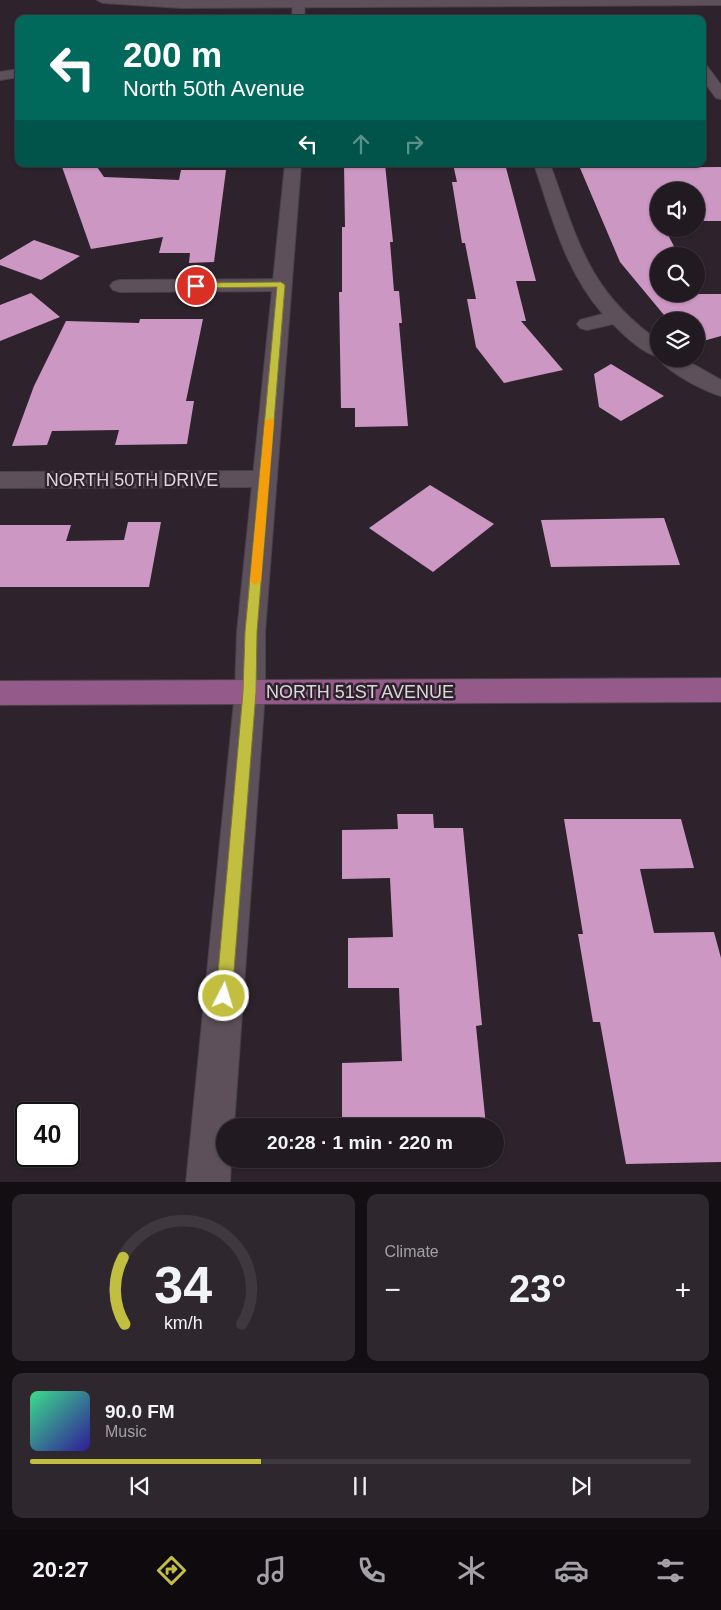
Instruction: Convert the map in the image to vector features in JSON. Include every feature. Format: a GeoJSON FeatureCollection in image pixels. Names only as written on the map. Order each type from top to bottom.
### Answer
{"type":"FeatureCollection","features":[{"type":"Feature","properties":{"kind":"main road","name":"NORTH 51ST AVENUE"},"geometry":{"type":"LineString","coordinates":[[0,693],[721,690]]}},
{"type":"Feature","properties":{"kind":"street"},"geometry":{"type":"LineString","coordinates":[[103,0],[122,4],[299,1],[721,1]]}},
{"type":"Feature","properties":{"kind":"street"},"geometry":{"type":"LineString","coordinates":[[298,15],[299,1]]}},
{"type":"Feature","properties":{"kind":"street"},"geometry":{"type":"LineString","coordinates":[[653,1],[662,13]]}},
{"type":"Feature","properties":{"kind":"street"},"geometry":{"type":"LineString","coordinates":[[706,65],[721,95]]}},
{"type":"Feature","properties":{"kind":"street"},"geometry":{"type":"LineString","coordinates":[[0,76],[15,74]]}},
{"type":"Feature","properties":{"kind":"street"},"geometry":{"type":"LineString","coordinates":[[208,1182],[250,692],[251,632],[293,167]]}},
{"type":"Feature","properties":{"kind":"street"},"geometry":{"type":"LineString","coordinates":[[543,167],[579,266],[596,292],[616,317],[650,344]]}},
{"type":"Feature","properties":{"kind":"street"},"geometry":{"type":"LineString","coordinates":[[120,286],[281,285]]}},
{"type":"Feature","properties":{"kind":"street"},"geometry":{"type":"LineString","coordinates":[[586,324],[616,317]]}},
{"type":"Feature","properties":{"kind":"street"},"geometry":{"type":"LineString","coordinates":[[682,367],[721,389]]}},
{"type":"Feature","properties":{"kind":"street","name":"NORTH 50TH DRIVE"},"geometry":{"type":"LineString","coordinates":[[0,480],[264,479]]}},
{"type":"Feature","properties":{"kind":"building"},"geometry":{"type":"Polygon","coordinates":[[[62,167],[97,167],[104,177],[179,180],[181,170],[226,170],[214,262],[189,263],[190,253],[159,253],[163,237],[91,249],[62,167]]]}},
{"type":"Feature","properties":{"kind":"building"},"geometry":{"type":"Polygon","coordinates":[[[344,167],[385,167],[393,242],[390,242],[394,291],[399,291],[402,323],[399,323],[408,426],[355,427],[355,408],[341,408],[339,292],[342,292],[342,227],[345,227],[344,167]]]}},
{"type":"Feature","properties":{"kind":"building"},"geometry":{"type":"Polygon","coordinates":[[[454,167],[506,167],[536,281],[516,281],[526,321],[521,321],[563,370],[504,383],[476,347],[467,299],[476,299],[465,243],[462,243],[452,182],[457,182],[454,167]]]}},
{"type":"Feature","properties":{"kind":"building"},"geometry":{"type":"Polygon","coordinates":[[[721,167],[721,221],[705,221],[705,182],[650,182],[650,237],[669,237],[674,247],[650,247],[650,298],[620,262],[580,168],[721,167]]]}},
{"type":"Feature","properties":{"kind":"building"},"geometry":{"type":"Polygon","coordinates":[[[34,240],[80,256],[41,280],[0,265],[0,260],[34,240]]]}},
{"type":"Feature","properties":{"kind":"building"},"geometry":{"type":"Polygon","coordinates":[[[31,293],[60,317],[0,341],[0,305],[31,293]]]}},
{"type":"Feature","properties":{"kind":"building"},"geometry":{"type":"Polygon","coordinates":[[[705,294],[721,294],[721,336],[705,340],[705,312],[662,312],[653,302],[705,302],[705,294]]]}},
{"type":"Feature","properties":{"kind":"building"},"geometry":{"type":"Polygon","coordinates":[[[140,319],[203,319],[186,401],[194,401],[187,444],[115,445],[119,430],[52,431],[47,445],[12,446],[34,386],[66,321],[139,323],[140,319]]]}},
{"type":"Feature","properties":{"kind":"building"},"geometry":{"type":"Polygon","coordinates":[[[611,364],[664,396],[621,421],[599,407],[594,374],[611,364]]]}},
{"type":"Feature","properties":{"kind":"building"},"geometry":{"type":"Polygon","coordinates":[[[430,485],[494,524],[433,572],[369,528],[430,485]]]}},
{"type":"Feature","properties":{"kind":"building"},"geometry":{"type":"Polygon","coordinates":[[[664,518],[680,565],[551,567],[541,520],[664,518]]]}},
{"type":"Feature","properties":{"kind":"building"},"geometry":{"type":"Polygon","coordinates":[[[128,522],[161,522],[149,587],[0,587],[0,525],[71,525],[66,541],[124,540],[128,522]]]}},
{"type":"Feature","properties":{"kind":"building"},"geometry":{"type":"Polygon","coordinates":[[[397,814],[433,814],[434,828],[463,828],[482,1025],[476,1026],[485,1118],[342,1118],[342,1063],[402,1061],[399,988],[348,988],[348,938],[393,937],[390,878],[342,879],[342,830],[398,829],[397,814]]]}},
{"type":"Feature","properties":{"kind":"building"},"geometry":{"type":"Polygon","coordinates":[[[564,819],[681,819],[694,868],[640,869],[654,933],[714,932],[721,958],[721,1162],[626,1164],[600,1022],[593,1022],[578,934],[583,934],[564,819]]]}},
{"type":"Feature","properties":{"kind":"building"},"geometry":{"type":"Polygon","coordinates":[[[402,1168],[446,1168],[402,1169],[402,1168]]]}},
{"type":"Feature","properties":{"kind":"slow traffic"},"geometry":{"type":"LineString","coordinates":[[255,581],[270,421]]}},
{"type":"Feature","properties":{"kind":"route"},"geometry":{"type":"LineString","coordinates":[[196,286],[281,285],[251,632],[250,692],[224,996]]}}]}
